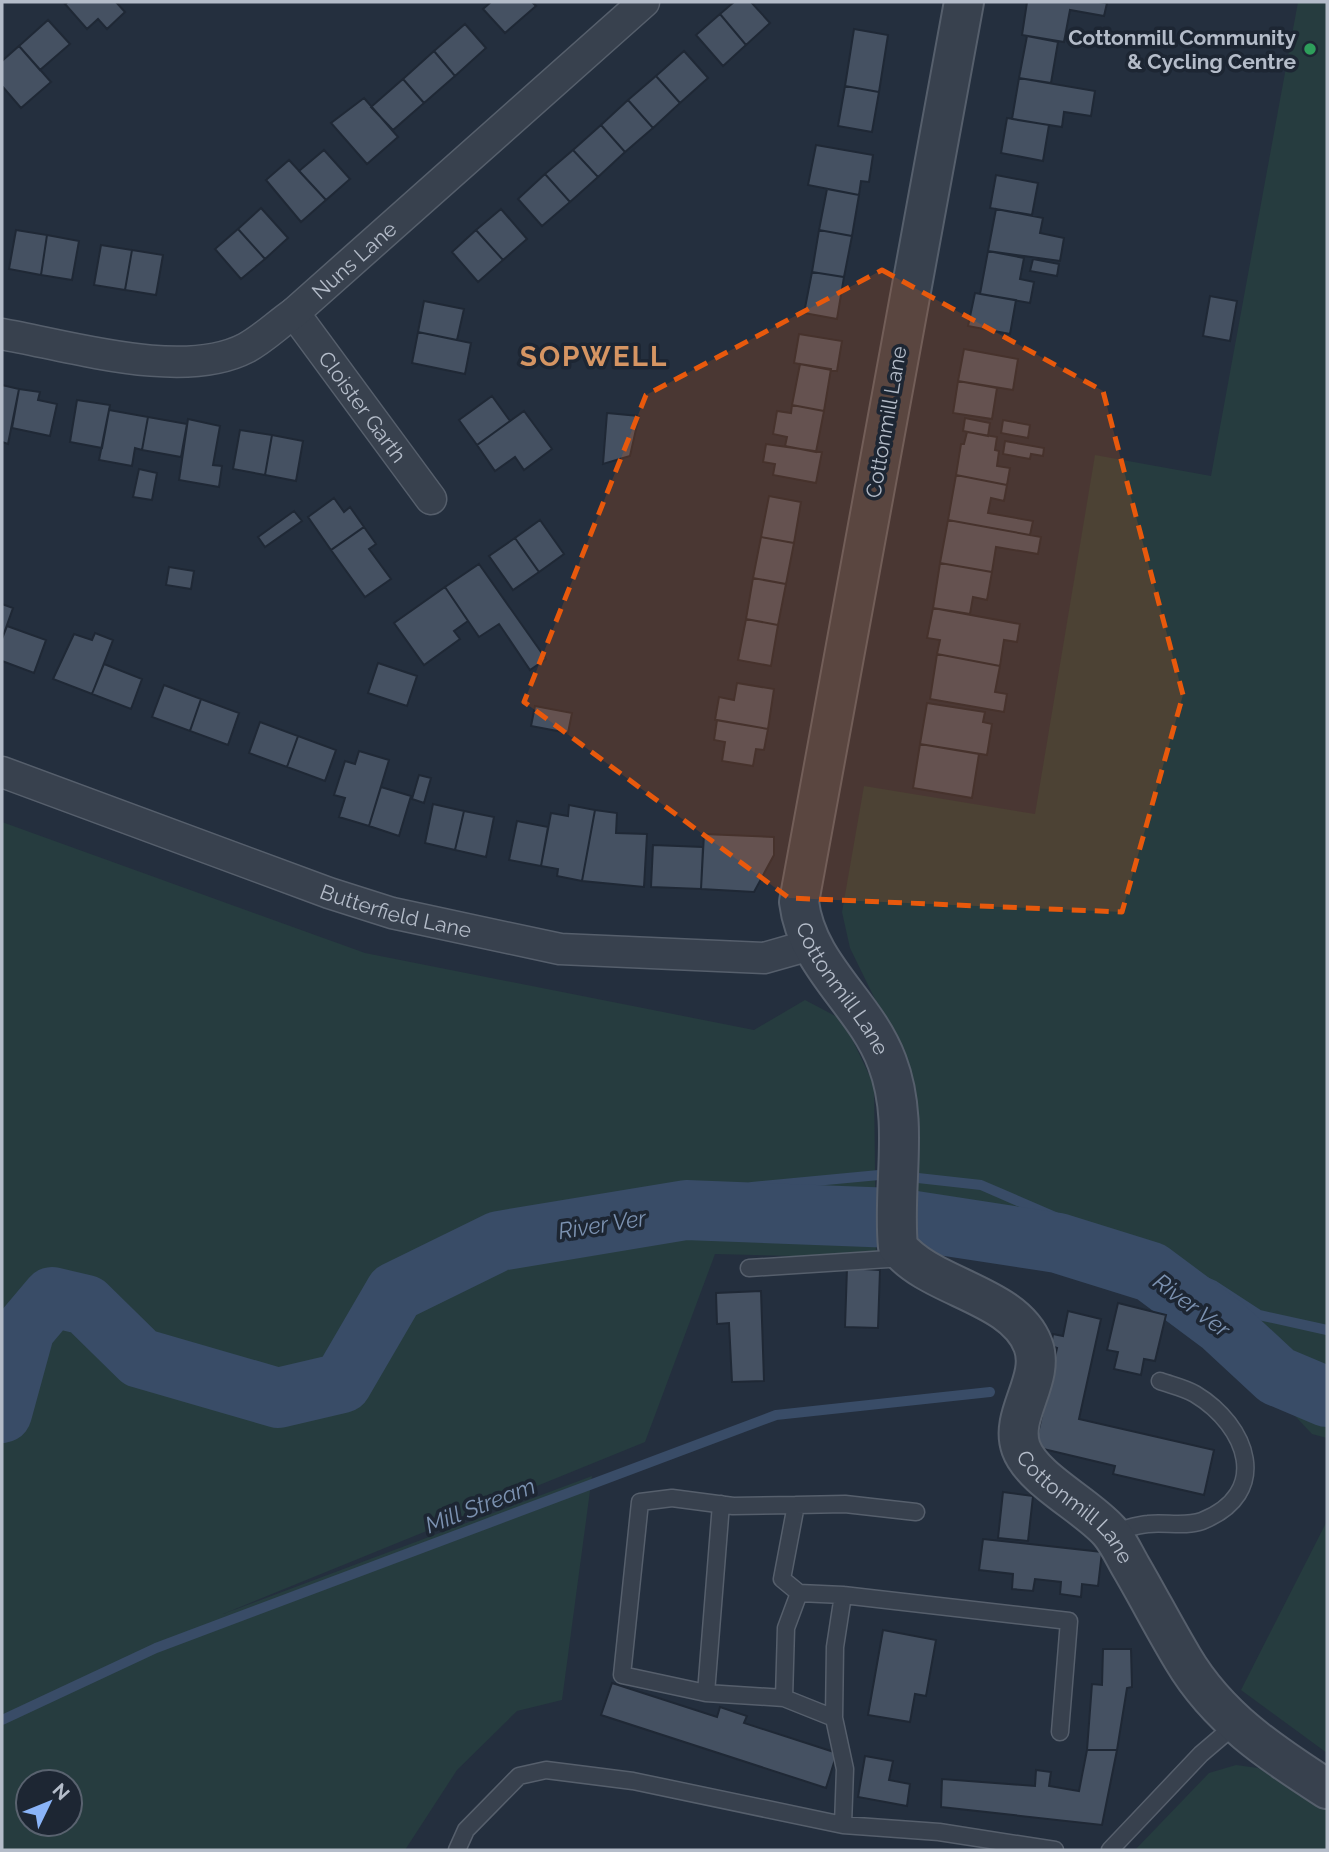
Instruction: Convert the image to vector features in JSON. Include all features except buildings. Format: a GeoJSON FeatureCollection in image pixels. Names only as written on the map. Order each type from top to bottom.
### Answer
{"type":"FeatureCollection","features":[{"type":"Feature","properties":{"kind":"street","name":"Nuns Lane"},"geometry":{"type":"LineString","coordinates":[[2,334],[169,364],[207,360],[245,348],[294,313],[644,2]]}},
{"type":"Feature","properties":{"kind":"street","name":"Cottonmill Lane"},"geometry":{"type":"LineString","coordinates":[[964,2],[799,902],[810,945],[873,1031],[888,1064],[898,1104],[900,1152],[897,1191],[901,1247],[1008,1315],[1021,1328],[1033,1344],[1036,1365],[1018,1438],[1022,1450],[1038,1470],[1111,1532],[1207,1696],[1235,1725],[1274,1755],[1327,1789]]}},
{"type":"Feature","properties":{"kind":"street","name":"Cloister Garth"},"geometry":{"type":"LineString","coordinates":[[294,313],[431,499]]}},
{"type":"Feature","properties":{"kind":"street","name":"Butterfield Lane"},"geometry":{"type":"LineString","coordinates":[[2,772],[329,893],[405,916],[560,949],[764,958],[810,945]]}},
{"type":"Feature","properties":{"kind":"lane"},"geometry":{"type":"LineString","coordinates":[[749,1268],[901,1247]]}},
{"type":"Feature","properties":{"kind":"lane"},"geometry":{"type":"LineString","coordinates":[[1111,1532],[1147,1524],[1199,1522],[1224,1510],[1242,1491],[1248,1464],[1231,1424],[1195,1394],[1160,1381]]}},
{"type":"Feature","properties":{"kind":"lane"},"geometry":{"type":"LineString","coordinates":[[834,1718],[784,1698],[706,1693],[622,1675],[640,1502],[672,1498],[722,1504],[845,1504],[916,1512]]}},
{"type":"Feature","properties":{"kind":"lane"},"geometry":{"type":"LineString","coordinates":[[706,1693],[722,1504]]}},
{"type":"Feature","properties":{"kind":"lane"},"geometry":{"type":"LineString","coordinates":[[796,1505],[782,1579],[799,1593],[843,1595],[1069,1621],[1060,1732]]}},
{"type":"Feature","properties":{"kind":"lane"},"geometry":{"type":"LineString","coordinates":[[784,1698],[786,1628],[799,1593]]}},
{"type":"Feature","properties":{"kind":"lane"},"geometry":{"type":"LineString","coordinates":[[843,1595],[835,1647],[834,1718],[845,1769],[843,1825]]}},
{"type":"Feature","properties":{"kind":"lane"},"geometry":{"type":"LineString","coordinates":[[1110,1850],[1201,1754],[1235,1725]]}},
{"type":"Feature","properties":{"kind":"lane"},"geometry":{"type":"LineString","coordinates":[[457,1850],[466,1830],[519,1776],[545,1770],[633,1781],[843,1825],[939,1832],[1055,1850]]}},
{"type":"Feature","properties":{"kind":"highlighted area"},"geometry":{"type":"Polygon","coordinates":[[[882,270],[1103,391],[1183,695],[1122,912],[789,898],[524,702],[646,395],[882,270]]]}},
{"type":"Feature","properties":{"kind":"green space"},"geometry":{"type":"Polygon","coordinates":[[[1298,2],[1327,2],[1327,1438],[1312,1434],[1224,1340],[1147,1282],[1050,1250],[934,1233],[918,1217],[916,1126],[891,1032],[850,948],[842,912],[864,786],[1035,814],[1095,455],[1211,476],[1298,2]]]}},
{"type":"Feature","properties":{"kind":"green space"},"geometry":{"type":"Polygon","coordinates":[[[2,822],[365,953],[754,1030],[805,1000],[843,1020],[874,1085],[876,1258],[715,1254],[645,1442],[223,1614],[592,1476],[562,1700],[517,1711],[457,1770],[405,1850],[2,1850],[2,822]]]}},
{"type":"Feature","properties":{"kind":"green space"},"geometry":{"type":"Polygon","coordinates":[[[1327,1521],[1327,1753],[1241,1690],[1327,1521]]]}},
{"type":"Feature","properties":{"kind":"green space"},"geometry":{"type":"Polygon","coordinates":[[[1236,1765],[1258,1768],[1327,1809],[1327,1850],[1135,1850],[1209,1773],[1236,1765]]]}},
{"type":"Feature","properties":{"kind":"waterway"},"geometry":{"type":"LineString","coordinates":[[686,1210],[752,1187],[879,1175]]}},
{"type":"Feature","properties":{"kind":"waterway"},"geometry":{"type":"LineString","coordinates":[[909,1177],[981,1185],[1213,1285],[1259,1315],[1327,1330]]}},
{"type":"Feature","properties":{"kind":"waterway","name":"River Ver"},"geometry":{"type":"LineString","coordinates":[[2,1413],[25,1329],[52,1297],[86,1305],[140,1358],[278,1398],[342,1383],[395,1292],[499,1241],[686,1210],[895,1218],[1058,1243],[1151,1272],[1222,1325],[1277,1376],[1327,1397]]}},
{"type":"Feature","properties":{"kind":"waterway","name":"Mill Stream"},"geometry":{"type":"LineString","coordinates":[[2,1720],[156,1648],[776,1415],[990,1392]]}},
{"type":"Feature","properties":{"kind":"place","name":"Cottonmill Community & Cycling Centre"},"geometry":{"type":"Point","coordinates":[1310,49]}},
{"type":"Feature","properties":{"kind":"district","name":"SOPWELL"},"geometry":{"type":"Point","coordinates":[594,356]}}]}
